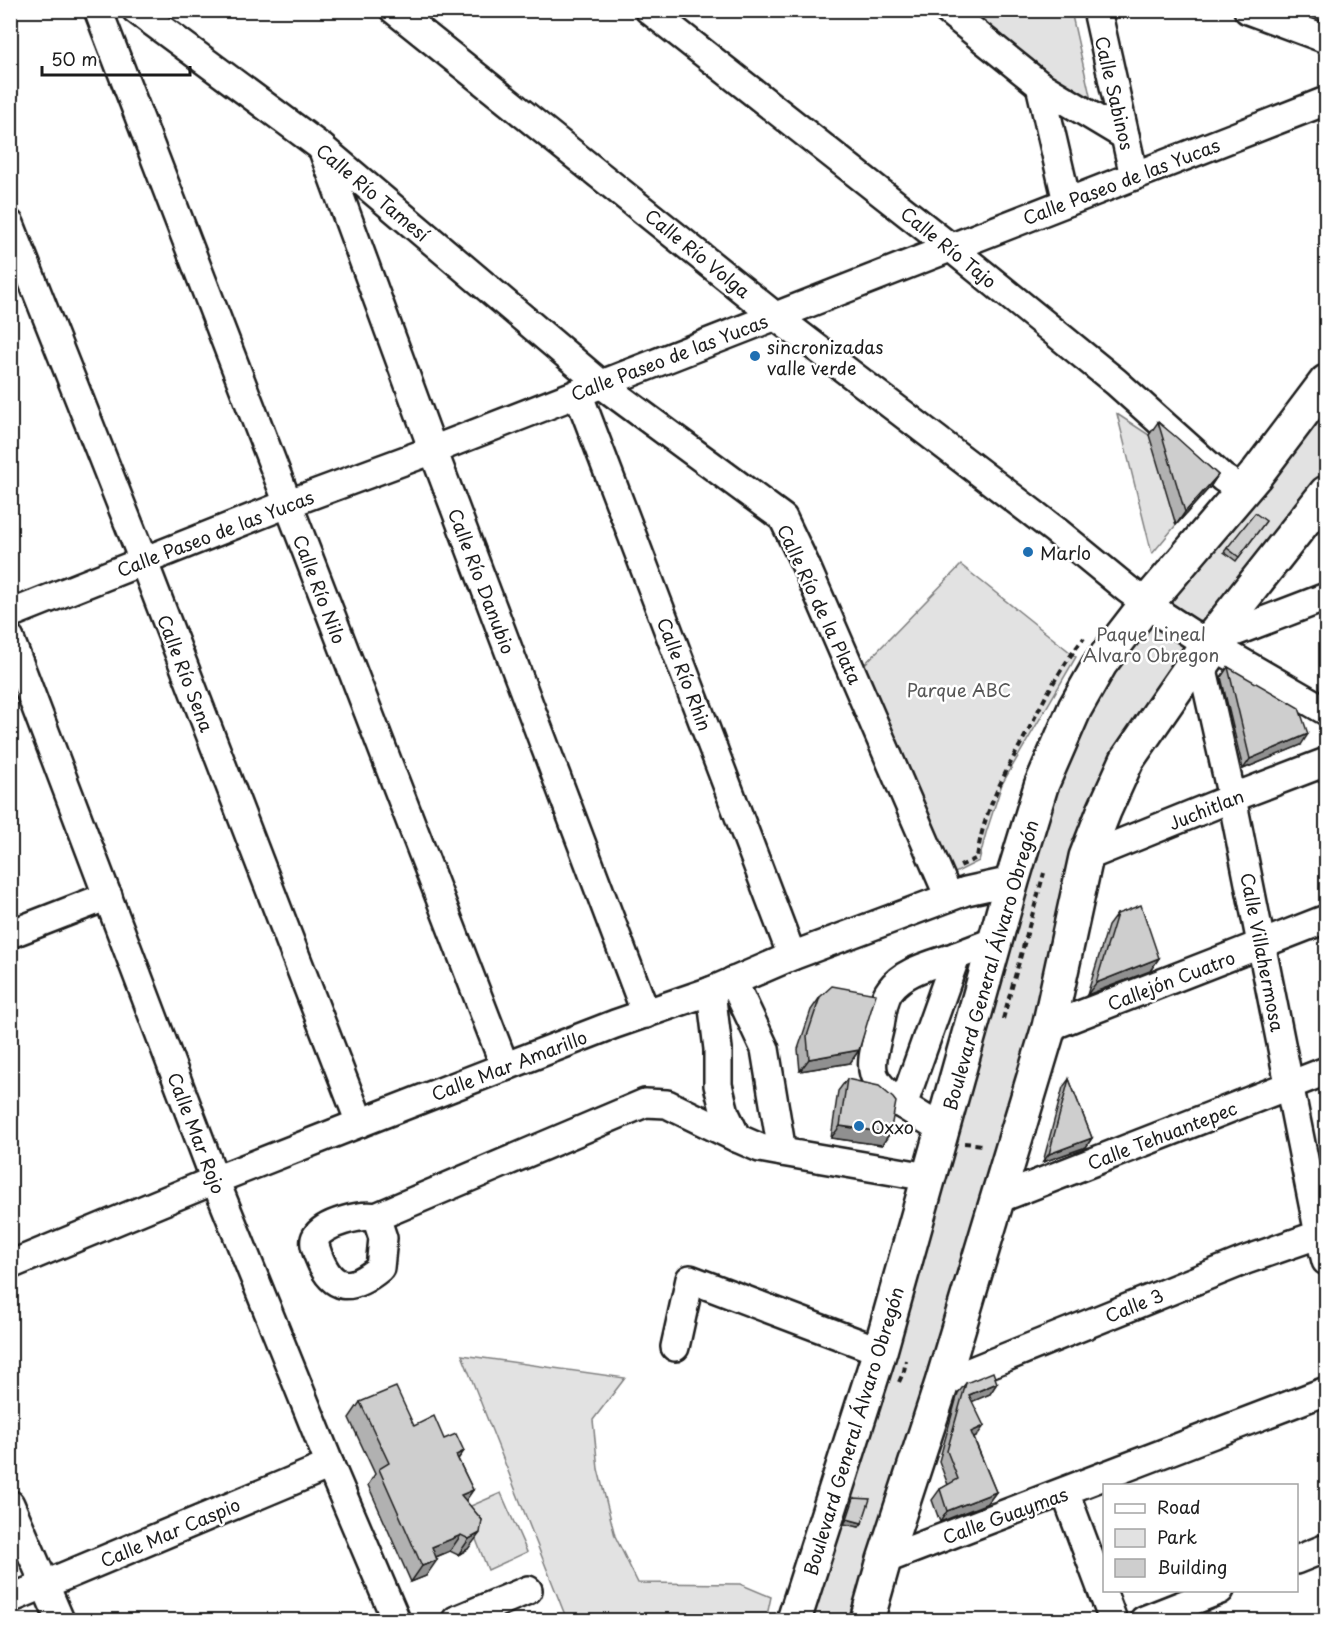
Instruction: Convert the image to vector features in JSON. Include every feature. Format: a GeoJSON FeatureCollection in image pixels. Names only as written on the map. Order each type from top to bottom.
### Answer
{"type":"FeatureCollection","features":[{"type":"Feature","properties":{"kind":"main road","name":"Boulevard General Álvaro Obregón"},"geometry":{"type":"LineString","coordinates":[[794,1620],[880,1351],[1012,881],[1041,786],[1075,708],[1100,664],[1147,603],[1242,490],[1326,382]]}},
{"type":"Feature","properties":{"kind":"main road"},"geometry":{"type":"LineString","coordinates":[[867,1620],[884,1560],[942,1383],[1049,1027],[1086,857],[1104,811],[1127,760],[1326,493]]}},
{"type":"Feature","properties":{"kind":"street","name":"Calle Río Nilo"},"geometry":{"type":"LineString","coordinates":[[98,10],[505,1067]]}},
{"type":"Feature","properties":{"kind":"street","name":"Calle Río Tamesí"},"geometry":{"type":"LineString","coordinates":[[136,10],[321,147],[590,388]]}},
{"type":"Feature","properties":{"kind":"street","name":"Calle Río Volga"},"geometry":{"type":"LineString","coordinates":[[394,10],[776,316],[1147,603],[1212,646],[1326,711]]}},
{"type":"Feature","properties":{"kind":"street","name":"Calle Río Tajo"},"geometry":{"type":"LineString","coordinates":[[649,10],[950,247],[1116,382],[1222,477],[1242,490]]}},
{"type":"Feature","properties":{"kind":"street"},"geometry":{"type":"LineString","coordinates":[[947,10],[1040,85],[1125,136]]}},
{"type":"Feature","properties":{"kind":"street","name":"Calle Sabinos"},"geometry":{"type":"LineString","coordinates":[[1096,10],[1134,176]]}},
{"type":"Feature","properties":{"kind":"street"},"geometry":{"type":"LineString","coordinates":[[1248,10],[1326,39]]}},
{"type":"Feature","properties":{"kind":"street"},"geometry":{"type":"LineString","coordinates":[[1040,85],[1067,202]]}},
{"type":"Feature","properties":{"kind":"street","name":"Calle Paseo de las Yucas"},"geometry":{"type":"LineString","coordinates":[[10,614],[143,560],[433,450],[1326,101]]}},
{"type":"Feature","properties":{"kind":"street","name":"Calle Río Danubio"},"geometry":{"type":"LineString","coordinates":[[321,147],[646,1014]]}},
{"type":"Feature","properties":{"kind":"street","name":"Calle Río Sena"},"geometry":{"type":"LineString","coordinates":[[10,224],[143,560],[360,1123]]}},
{"type":"Feature","properties":{"kind":"street","name":"Calle Río de la Plata"},"geometry":{"type":"LineString","coordinates":[[590,388],[783,518],[806,566],[949,897]]}},
{"type":"Feature","properties":{"kind":"street","name":"Calle Río Rhin"},"geometry":{"type":"LineString","coordinates":[[590,388],[792,956]]}},
{"type":"Feature","properties":{"kind":"street"},"geometry":{"type":"LineString","coordinates":[[1212,646],[1227,635],[1326,597]]}},
{"type":"Feature","properties":{"kind":"street","name":"Calle Mar Rojo"},"geometry":{"type":"LineString","coordinates":[[10,639],[215,1180],[330,1465],[396,1620]]}},
{"type":"Feature","properties":{"kind":"street","name":"Calle Villahermosa"},"geometry":{"type":"LineString","coordinates":[[1212,646],[1203,669],[1232,798],[1289,1085],[1323,1233],[1326,1261]]}},
{"type":"Feature","properties":{"kind":"street","name":"Juchitlan"},"geometry":{"type":"LineString","coordinates":[[1086,857],[1326,762]]}},
{"type":"Feature","properties":{"kind":"street","name":"Calle Mar Amarillo"},"geometry":{"type":"LineString","coordinates":[[10,1265],[215,1180],[505,1067],[722,986],[792,956],[966,891],[1012,881]]}},
{"type":"Feature","properties":{"kind":"street"},"geometry":{"type":"LineString","coordinates":[[10,934],[108,896]]}},
{"type":"Feature","properties":{"kind":"street","name":"Callejón Cuatro"},"geometry":{"type":"LineString","coordinates":[[1049,1027],[1326,919]]}},
{"type":"Feature","properties":{"kind":"street"},"geometry":{"type":"LineString","coordinates":[[943,1130],[883,1090],[875,1079],[870,1065],[885,1000],[891,989],[910,973],[995,941]]}},
{"type":"Feature","properties":{"kind":"street"},"geometry":{"type":"LineString","coordinates":[[903,1105],[956,956]]}},
{"type":"Feature","properties":{"kind":"street"},"geometry":{"type":"LineString","coordinates":[[722,986],[717,1048],[718,1085],[725,1113],[738,1138]]}},
{"type":"Feature","properties":{"kind":"street"},"geometry":{"type":"LineString","coordinates":[[722,986],[765,1049],[782,1152]]}},
{"type":"Feature","properties":{"kind":"street","name":"Calle Tehuantepec"},"geometry":{"type":"LineString","coordinates":[[998,1198],[1326,1071]]}},
{"type":"Feature","properties":{"kind":"street"},"geometry":{"type":"LineString","coordinates":[[376,1217],[645,1103],[667,1104],[760,1148],[928,1177]]}},
{"type":"Feature","properties":{"kind":"street","name":"Calle 3"},"geometry":{"type":"LineString","coordinates":[[942,1383],[1246,1260],[1323,1233]]}},
{"type":"Feature","properties":{"kind":"street"},"geometry":{"type":"LineString","coordinates":[[675,1347],[690,1279],[880,1351]]}},
{"type":"Feature","properties":{"kind":"street","name":"Calle Guaymas"},"geometry":{"type":"LineString","coordinates":[[884,1560],[1326,1391]]}},
{"type":"Feature","properties":{"kind":"street","name":"Calle Mar Caspio"},"geometry":{"type":"LineString","coordinates":[[10,1599],[330,1465]]}},
{"type":"Feature","properties":{"kind":"street"},"geometry":{"type":"LineString","coordinates":[[1065,1492],[1113,1620]]}},
{"type":"Feature","properties":{"kind":"street"},"geometry":{"type":"LineString","coordinates":[[10,1504],[60,1620]]}},
{"type":"Feature","properties":{"kind":"street"},"geometry":{"type":"LineString","coordinates":[[1298,1559],[1326,1548]]}},
{"type":"Feature","properties":{"kind":"street"},"geometry":{"type":"LineString","coordinates":[[456,1620],[528,1590]]}},
{"type":"Feature","properties":{"kind":"street"},"geometry":{"type":"LineString","coordinates":[[1144,1620],[1215,1592]]}},
{"type":"Feature","properties":{"kind":"path"},"geometry":{"type":"LineString","coordinates":[[957,868],[977,858],[981,831],[1000,781],[1044,696],[1087,635]]}},
{"type":"Feature","properties":{"kind":"green space"},"geometry":{"type":"Polygon","coordinates":[[[959,11],[1071,11],[1093,109],[959,11]]]}},
{"type":"Feature","properties":{"kind":"green space","name":"Paque Lineal Alvaro Obregon"},"geometry":{"type":"Polygon","coordinates":[[[1326,364],[1326,482],[1125,745],[854,1620],[792,1620],[1029,790],[1326,364]]]}},
{"type":"Feature","properties":{"kind":"green space"},"geometry":{"type":"Polygon","coordinates":[[[1117,414],[1155,439],[1176,525],[1152,554],[1117,414]]]}},
{"type":"Feature","properties":{"kind":"green space","name":"Parque ABC"},"geometry":{"type":"Polygon","coordinates":[[[961,565],[1076,657],[1002,784],[979,861],[947,877],[858,671],[961,565]]]}},
{"type":"Feature","properties":{"kind":"green space"},"geometry":{"type":"Polygon","coordinates":[[[462,1355],[625,1378],[593,1420],[598,1469],[615,1536],[638,1583],[740,1584],[771,1597],[766,1620],[567,1620],[462,1355]]]}},
{"type":"Feature","properties":{"kind":"green space"},"geometry":{"type":"Polygon","coordinates":[[[501,1493],[527,1552],[488,1570],[464,1509],[501,1493]]]}},
{"type":"Feature","properties":{"kind":"building"},"geometry":{"type":"Polygon","coordinates":[[[1158,422],[1218,475],[1185,512],[1158,422]]]}},
{"type":"Feature","properties":{"kind":"building"},"geometry":{"type":"Polygon","coordinates":[[[1255,513],[1266,521],[1239,557],[1227,548],[1255,513]]]}},
{"type":"Feature","properties":{"kind":"building"},"geometry":{"type":"Polygon","coordinates":[[[1228,667],[1299,708],[1308,734],[1250,759],[1228,667]]]}},
{"type":"Feature","properties":{"kind":"building"},"geometry":{"type":"Polygon","coordinates":[[[1141,905],[1159,958],[1096,983],[1117,914],[1141,905]]]}},
{"type":"Feature","properties":{"kind":"building"},"geometry":{"type":"Polygon","coordinates":[[[832,986],[876,994],[859,1050],[809,1059],[807,1036],[820,997],[832,986]]]}},
{"type":"Feature","properties":{"kind":"building"},"geometry":{"type":"Polygon","coordinates":[[[847,1079],[879,1086],[893,1098],[896,1102],[890,1133],[840,1126],[847,1079]]]}},
{"type":"Feature","properties":{"kind":"building"},"geometry":{"type":"Polygon","coordinates":[[[1069,1079],[1092,1138],[1049,1154],[1069,1079]]]}},
{"type":"Feature","properties":{"kind":"building"},"geometry":{"type":"Polygon","coordinates":[[[993,1372],[997,1383],[969,1395],[984,1426],[971,1432],[996,1492],[947,1511],[940,1489],[958,1479],[947,1451],[966,1383],[993,1372]]]}},
{"type":"Feature","properties":{"kind":"building"},"geometry":{"type":"Polygon","coordinates":[[[396,1387],[414,1426],[434,1416],[444,1439],[456,1434],[464,1451],[456,1455],[473,1490],[461,1495],[482,1520],[480,1533],[469,1539],[461,1535],[432,1547],[437,1560],[422,1566],[379,1469],[389,1463],[360,1402],[396,1387]]]}},
{"type":"Feature","properties":{"kind":"building"},"geometry":{"type":"Polygon","coordinates":[[[854,1498],[870,1499],[862,1523],[847,1519],[854,1498]]]}},
{"type":"Feature","properties":{"kind":"place","name":"sincronizadas valle verde"},"geometry":{"type":"Point","coordinates":[755,356]}},
{"type":"Feature","properties":{"kind":"place","name":"Marlo"},"geometry":{"type":"Point","coordinates":[1028,552]}},
{"type":"Feature","properties":{"kind":"place","name":"Oxxo"},"geometry":{"type":"Point","coordinates":[859,1126]}}]}
